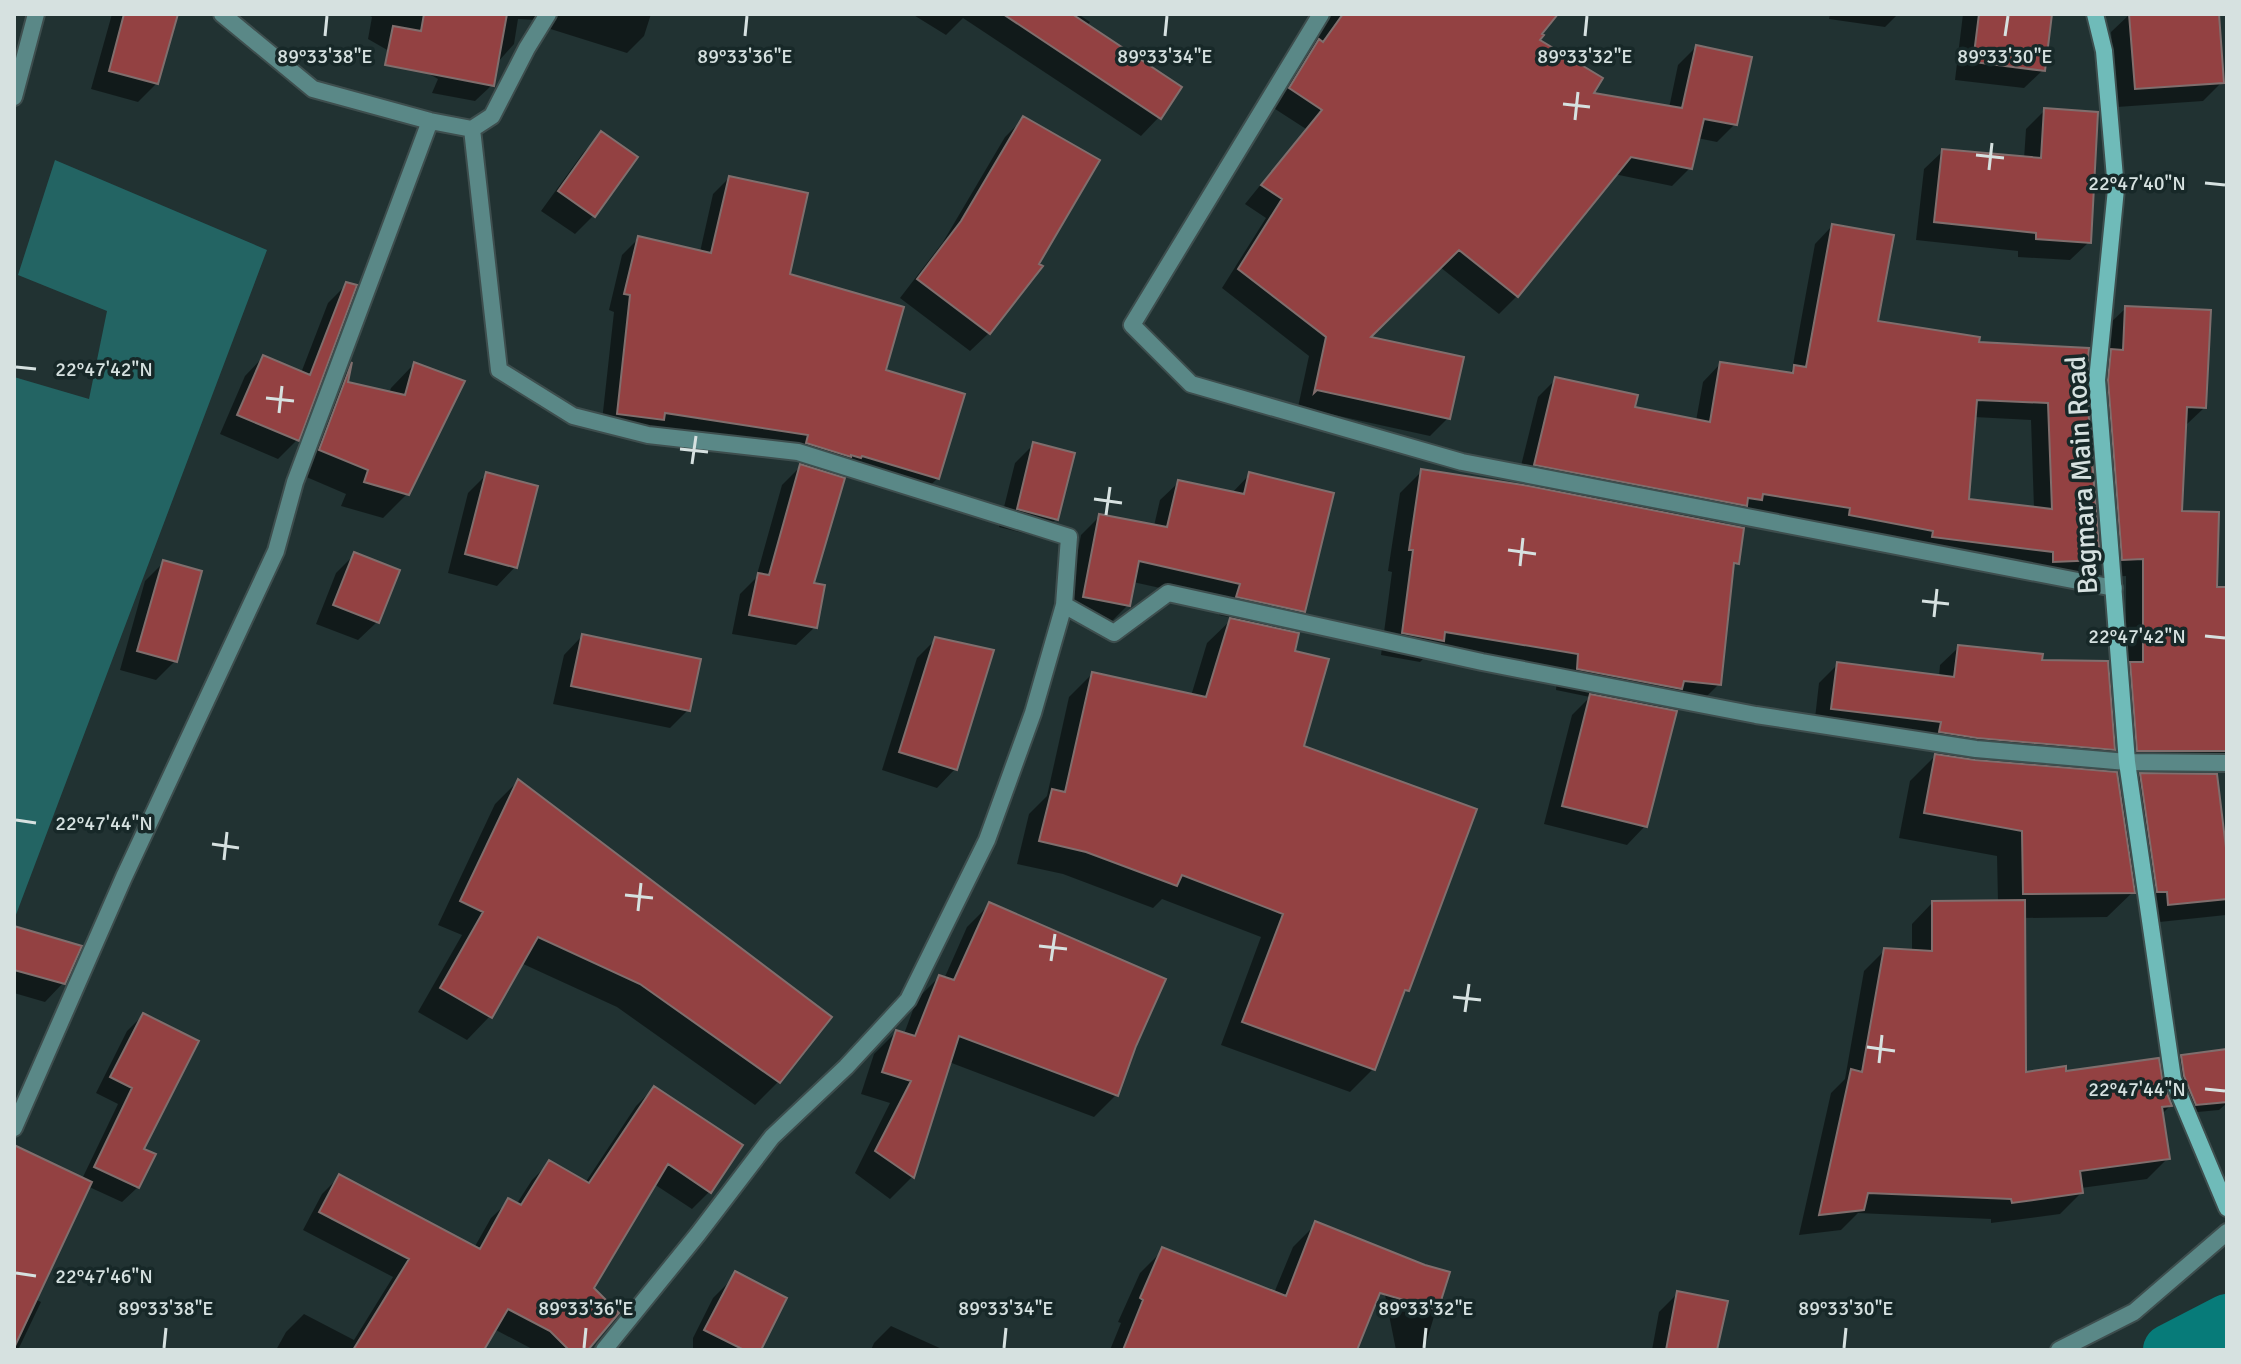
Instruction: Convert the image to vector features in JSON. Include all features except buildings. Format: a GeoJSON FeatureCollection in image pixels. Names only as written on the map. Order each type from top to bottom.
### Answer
{"type":"FeatureCollection","features":[{"type":"Feature","properties":{"kind":"street"},"geometry":{"type":"LineString","coordinates":[[14,97],[36,14]]}},
{"type":"Feature","properties":{"kind":"street"},"geometry":{"type":"LineString","coordinates":[[222,14],[313,89],[430,121],[472,129],[492,116],[548,14]]}},
{"type":"Feature","properties":{"kind":"street"},"geometry":{"type":"LineString","coordinates":[[1321,14],[1132,325],[1191,384],[1462,462],[2114,588]]}},
{"type":"Feature","properties":{"kind":"street","name":"Bagmara Main Road"},"geometry":{"type":"LineString","coordinates":[[2095,14],[2104,51],[2116,189],[2097,380],[2127,762],[2173,1079],[2227,1208]]}},
{"type":"Feature","properties":{"kind":"street"},"geometry":{"type":"LineString","coordinates":[[14,1128],[124,877],[276,551],[295,482],[430,121]]}},
{"type":"Feature","properties":{"kind":"street"},"geometry":{"type":"LineString","coordinates":[[472,129],[499,370],[573,416],[648,435],[798,452],[1069,537],[1064,605],[1033,713],[987,840],[908,1000],[846,1067],[772,1137],[604,1350]]}},
{"type":"Feature","properties":{"kind":"street"},"geometry":{"type":"LineString","coordinates":[[1064,605],[1114,633],[1168,593],[1482,662],[1756,715],[1976,749],[2127,762],[2227,763]]}},
{"type":"Feature","properties":{"kind":"street"},"geometry":{"type":"LineString","coordinates":[[2059,1350],[2134,1312],[2227,1232]]}},
{"type":"Feature","properties":{"kind":"shaded area"},"geometry":{"type":"Polygon","coordinates":[[[55,160],[267,250],[14,920],[14,377],[89,399],[107,311],[18,275],[55,160]]]}},
{"type":"Feature","properties":{"kind":"waterway"},"geometry":{"type":"LineString","coordinates":[[2169,1350],[2227,1320]]}}]}
